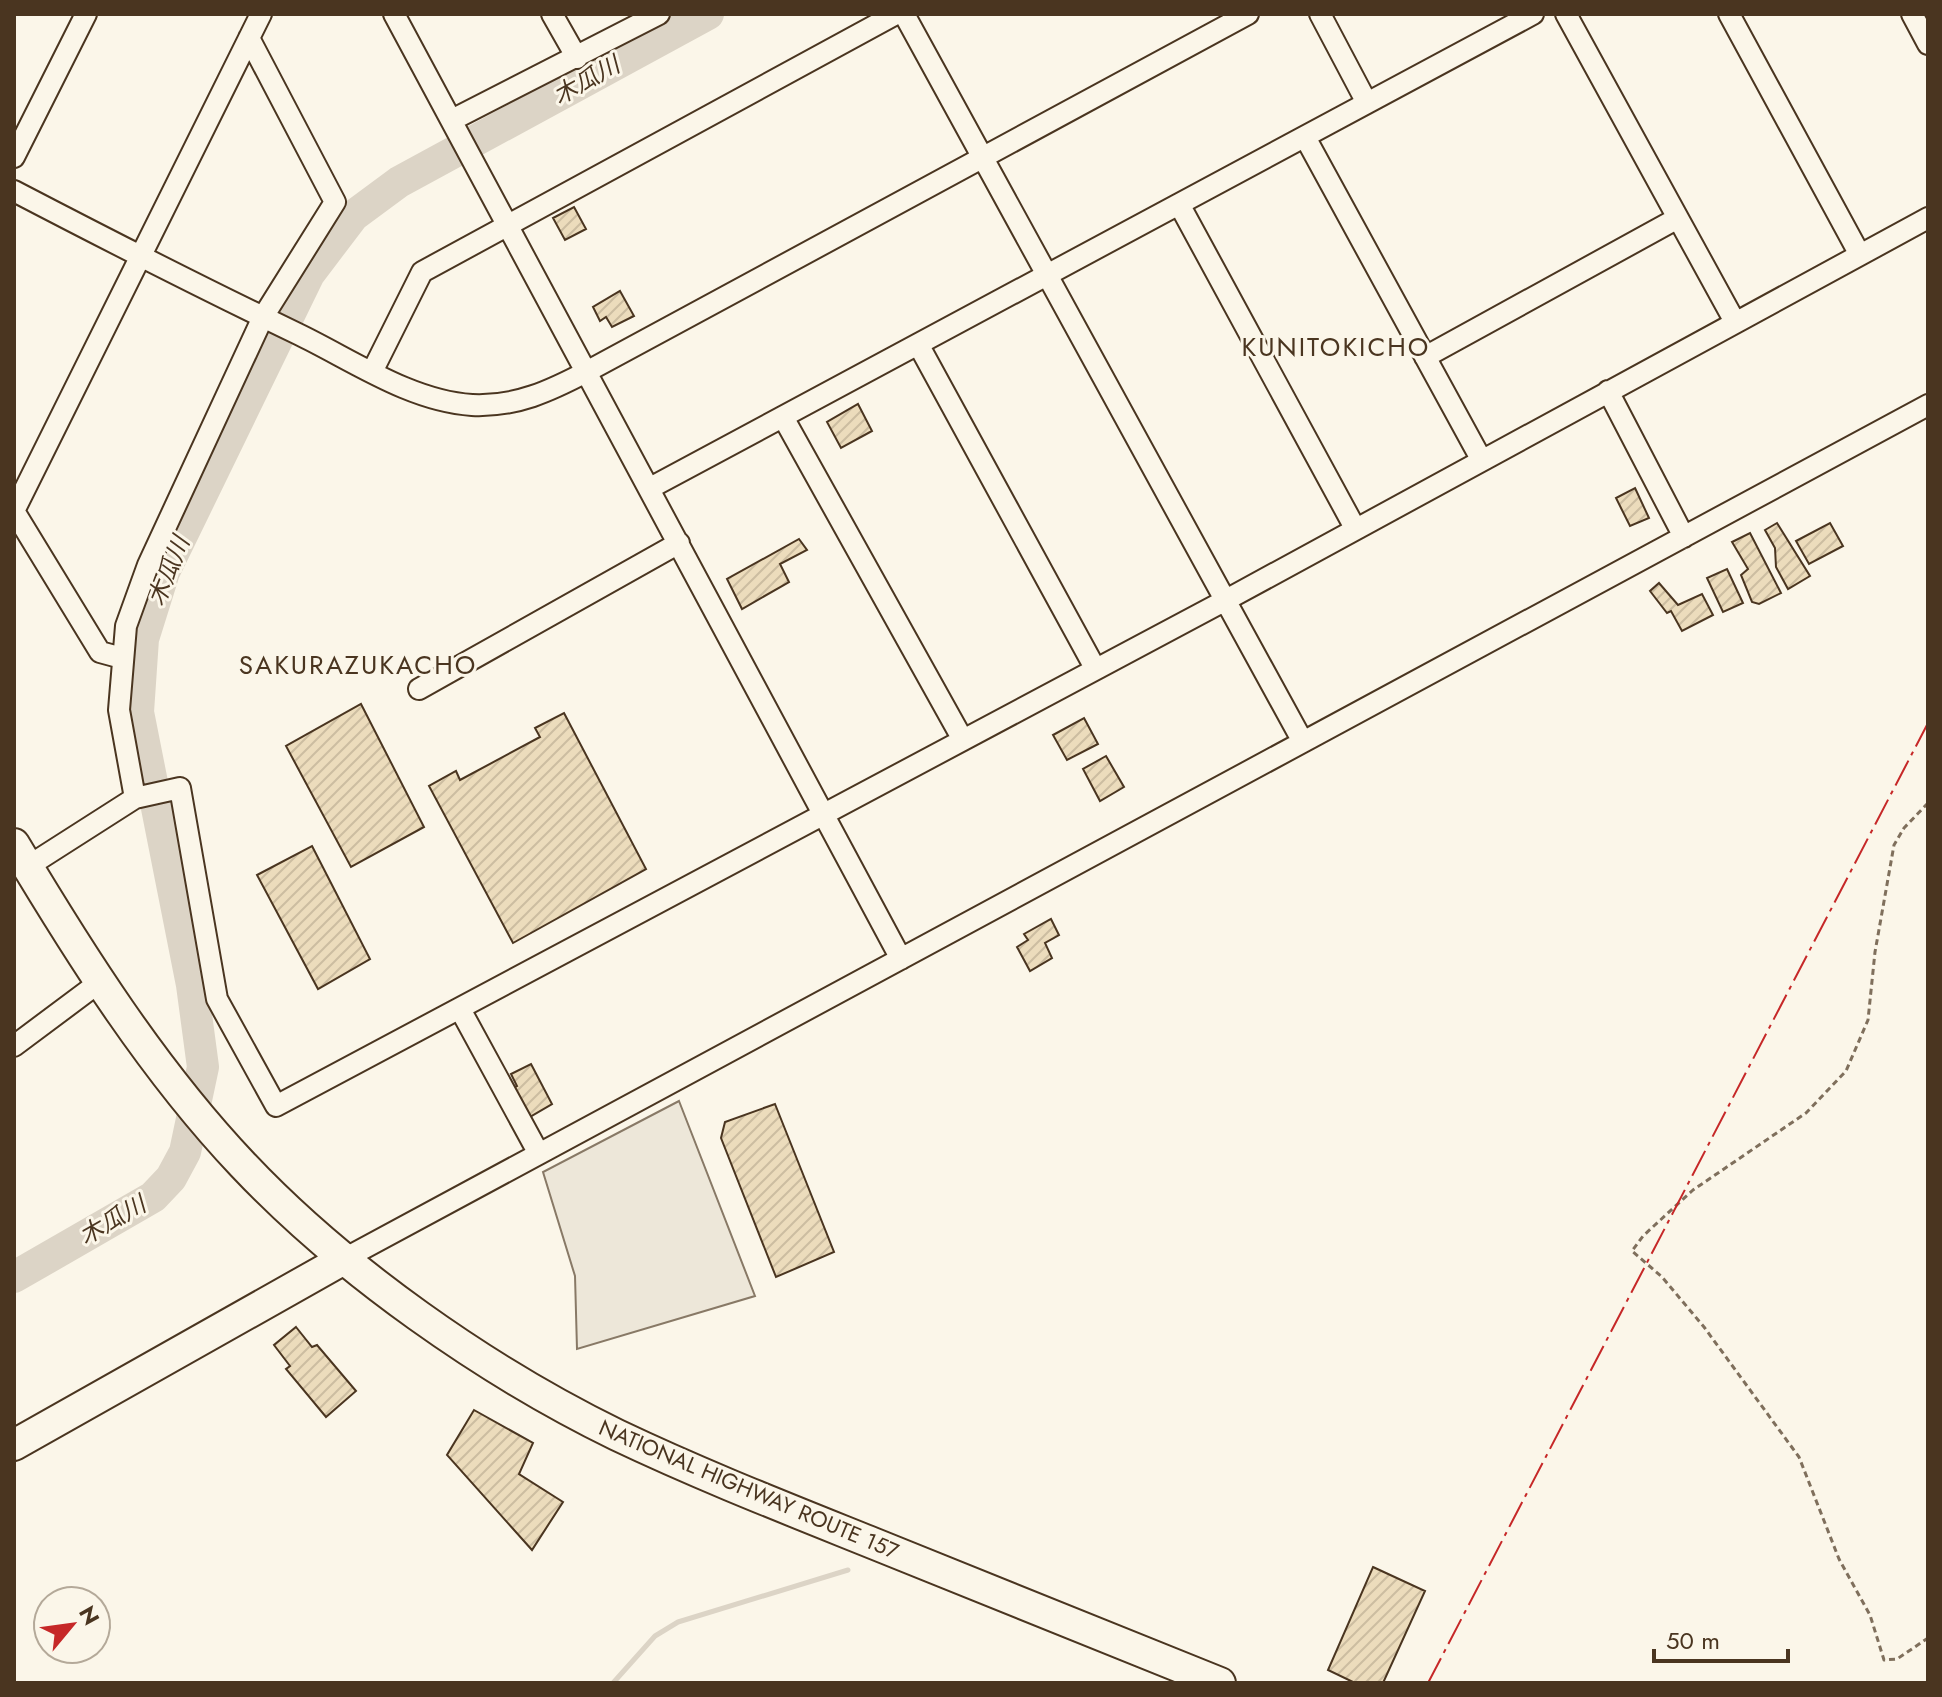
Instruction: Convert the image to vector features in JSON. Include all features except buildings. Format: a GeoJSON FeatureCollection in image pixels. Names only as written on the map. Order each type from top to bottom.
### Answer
{"type":"FeatureCollection","features":[{"type":"Feature","properties":{"kind":"highway","name":"NATIONAL HIGHWAY ROUTE 157"},"geometry":{"type":"LineString","coordinates":[[21,855],[101,981],[182,1094],[244,1166],[344,1259],[537,1392],[615,1434],[709,1477],[1197,1679]]}},
{"type":"Feature","properties":{"kind":"highway"},"geometry":{"type":"LineString","coordinates":[[14,1445],[344,1259]]}},
{"type":"Feature","properties":{"kind":"street"},"geometry":{"type":"LineString","coordinates":[[14,157],[86,14]]}},
{"type":"Feature","properties":{"kind":"street"},"geometry":{"type":"LineString","coordinates":[[122,658],[100,652],[14,511],[261,14]]}},
{"type":"Feature","properties":{"kind":"street"},"geometry":{"type":"LineString","coordinates":[[394,14],[901,959]]}},
{"type":"Feature","properties":{"kind":"street"},"geometry":{"type":"LineString","coordinates":[[552,14],[577,58]]}},
{"type":"Feature","properties":{"kind":"street"},"geometry":{"type":"LineString","coordinates":[[452,120],[659,14]]}},
{"type":"Feature","properties":{"kind":"street"},"geometry":{"type":"LineString","coordinates":[[372,372],[422,272],[896,14]]}},
{"type":"Feature","properties":{"kind":"street"},"geometry":{"type":"LineString","coordinates":[[904,14],[1303,742]]}},
{"type":"Feature","properties":{"kind":"street"},"geometry":{"type":"LineString","coordinates":[[14,191],[372,372],[438,398],[470,405],[497,405],[527,400],[588,371],[1248,14]]}},
{"type":"Feature","properties":{"kind":"street"},"geometry":{"type":"LineString","coordinates":[[1320,14],[1367,103]]}},
{"type":"Feature","properties":{"kind":"street"},"geometry":{"type":"LineString","coordinates":[[650,488],[1533,14]]}},
{"type":"Feature","properties":{"kind":"street"},"geometry":{"type":"LineString","coordinates":[[1566,14],[1735,322]]}},
{"type":"Feature","properties":{"kind":"street"},"geometry":{"type":"LineString","coordinates":[[1729,14],[1860,255]]}},
{"type":"Feature","properties":{"kind":"street"},"geometry":{"type":"LineString","coordinates":[[1912,14],[1928,44]]}},
{"type":"Feature","properties":{"kind":"street"},"geometry":{"type":"LineString","coordinates":[[139,797],[119,710],[126,626],[148,565],[268,320],[335,202],[249,38]]}},
{"type":"Feature","properties":{"kind":"street"},"geometry":{"type":"LineString","coordinates":[[1305,137],[1481,459]]}},
{"type":"Feature","properties":{"kind":"street"},"geometry":{"type":"LineString","coordinates":[[1179,204],[1355,528]]}},
{"type":"Feature","properties":{"kind":"street"},"geometry":{"type":"LineString","coordinates":[[1425,357],[1678,218]]}},
{"type":"Feature","properties":{"kind":"street"},"geometry":{"type":"LineString","coordinates":[[21,855],[139,797],[176,789],[217,999],[276,1106],[1226,600],[1928,218]]}},
{"type":"Feature","properties":{"kind":"street"},"geometry":{"type":"LineString","coordinates":[[918,344],[1095,668]]}},
{"type":"Feature","properties":{"kind":"street"},"geometry":{"type":"LineString","coordinates":[[1608,391],[1684,537]]}},
{"type":"Feature","properties":{"kind":"street"},"geometry":{"type":"LineString","coordinates":[[344,1259],[1928,405]]}},
{"type":"Feature","properties":{"kind":"street"},"geometry":{"type":"LineString","coordinates":[[783,417],[963,740]]}},
{"type":"Feature","properties":{"kind":"street"},"geometry":{"type":"LineString","coordinates":[[419,689],[679,543]]}},
{"type":"Feature","properties":{"kind":"street"},"geometry":{"type":"LineString","coordinates":[[14,1046],[101,981]]}},
{"type":"Feature","properties":{"kind":"street"},"geometry":{"type":"LineString","coordinates":[[460,1009],[539,1154]]}},
{"type":"Feature","properties":{"kind":"path"},"geometry":{"type":"LineString","coordinates":[[1928,803],[1904,828],[1894,845],[1875,952],[1868,1020],[1846,1071],[1806,1113],[1693,1190],[1632,1251],[1662,1277],[1704,1327],[1799,1457],[1839,1559],[1870,1615],[1884,1660],[1897,1659],[1928,1638]]}},
{"type":"Feature","properties":{"kind":"shaded area"},"geometry":{"type":"Polygon","coordinates":[[[679,1101],[755,1296],[577,1349],[575,1276],[543,1172],[679,1101]]]}},
{"type":"Feature","properties":{"kind":"waterway","name":"木瓜川"},"geometry":{"type":"LineString","coordinates":[[14,1277],[153,1197],[171,1178],[185,1152],[203,1067],[192,985],[138,712],[143,639],[164,572],[309,274],[353,216],[399,182],[708,14]]}},
{"type":"Feature","properties":{"kind":"waterway"},"geometry":{"type":"LineString","coordinates":[[613,1683],[655,1636],[678,1622],[848,1570]]}},
{"type":"Feature","properties":{"kind":"power"},"geometry":{"type":"LineString","coordinates":[[1428,1683],[1928,723]]}},
{"type":"Feature","properties":{"kind":"district","name":"KUNITOKICHO"},"geometry":{"type":"Point","coordinates":[1336,347]}},
{"type":"Feature","properties":{"kind":"district","name":"SAKURAZUKACHO"},"geometry":{"type":"Point","coordinates":[358,665]}}]}
